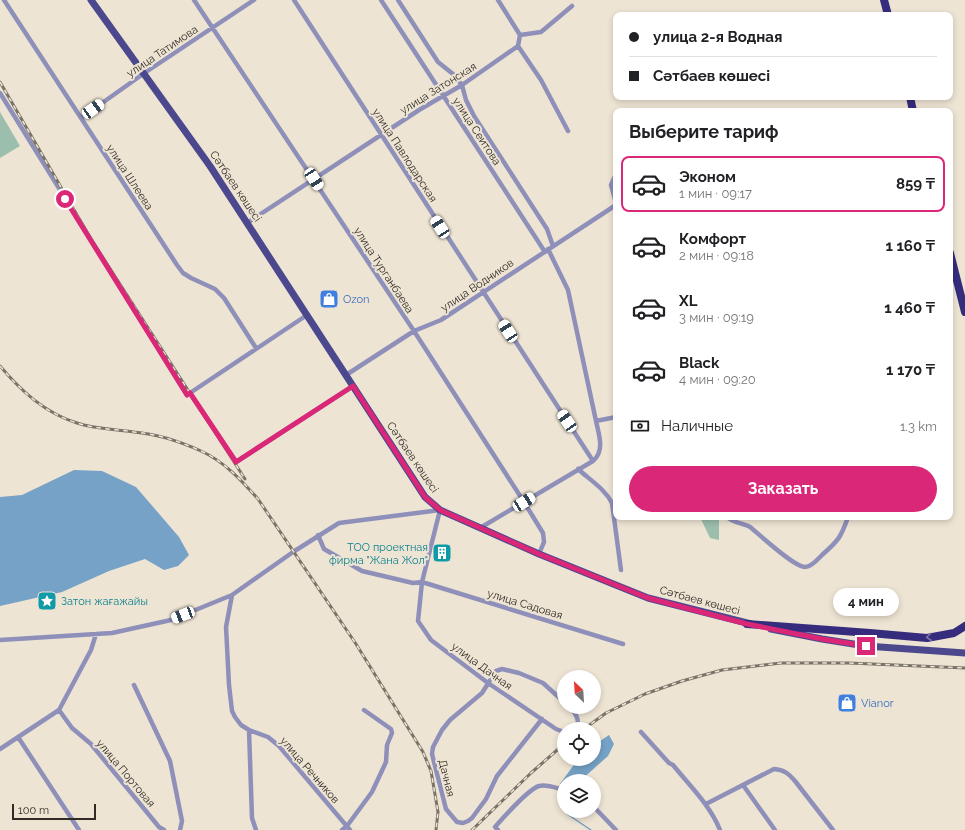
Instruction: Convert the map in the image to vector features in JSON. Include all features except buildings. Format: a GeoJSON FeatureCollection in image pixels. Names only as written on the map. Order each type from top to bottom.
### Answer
{"type":"FeatureCollection","features":[{"type":"Feature","properties":{"kind":"highway"},"geometry":{"type":"LineString","coordinates":[[884,0],[887,12]]}},
{"type":"Feature","properties":{"kind":"highway"},"geometry":{"type":"LineString","coordinates":[[953,265],[965,312]]}},
{"type":"Feature","properties":{"kind":"highway"},"geometry":{"type":"LineString","coordinates":[[747,624],[927,638],[954,633],[965,626]]}},
{"type":"Feature","properties":{"kind":"main road","name":"Сәтбаев көшесі"},"geometry":{"type":"LineString","coordinates":[[91,0],[210,166],[425,497],[440,510],[539,554],[648,598],[747,624],[822,639],[866,646],[965,653]]}},
{"type":"Feature","properties":{"kind":"street","name":"улица Шлеева"},"geometry":{"type":"LineString","coordinates":[[4,0],[177,265],[191,278],[215,289],[224,298],[256,348]]}},
{"type":"Feature","properties":{"kind":"street","name":"улица Турганбаева"},"geometry":{"type":"LineString","coordinates":[[194,0],[414,331],[524,502],[543,534],[544,542],[539,554]]}},
{"type":"Feature","properties":{"kind":"street","name":"улица Татимова"},"geometry":{"type":"LineString","coordinates":[[81,118],[143,74],[254,0]]}},
{"type":"Feature","properties":{"kind":"street","name":"улица Павлодарская"},"geometry":{"type":"LineString","coordinates":[[294,0],[593,461]]}},
{"type":"Feature","properties":{"kind":"street","name":"улица Сеитова"},"geometry":{"type":"LineString","coordinates":[[381,0],[444,96],[549,249],[568,290],[600,438],[600,453],[593,461]]}},
{"type":"Feature","properties":{"kind":"street","name":"улица Сеитова"},"geometry":{"type":"LineString","coordinates":[[398,0],[438,62],[453,74],[462,85],[474,116],[547,228],[549,249]]}},
{"type":"Feature","properties":{"kind":"street"},"geometry":{"type":"LineString","coordinates":[[498,0],[520,35],[518,46],[541,80],[568,131]]}},
{"type":"Feature","properties":{"kind":"street"},"geometry":{"type":"LineString","coordinates":[[520,35],[541,32],[572,6]]}},
{"type":"Feature","properties":{"kind":"street","name":"улица Затонская"},"geometry":{"type":"LineString","coordinates":[[247,223],[381,135],[462,85],[518,46]]}},
{"type":"Feature","properties":{"kind":"street"},"geometry":{"type":"LineString","coordinates":[[0,94],[187,395],[307,315]]}},
{"type":"Feature","properties":{"kind":"street","name":"улица Водников"},"geometry":{"type":"LineString","coordinates":[[613,181],[611,185],[613,193]]}},
{"type":"Feature","properties":{"kind":"street","name":"улица Водников"},"geometry":{"type":"LineString","coordinates":[[346,375],[414,331],[441,320],[613,206]]}},
{"type":"Feature","properties":{"kind":"street"},"geometry":{"type":"LineString","coordinates":[[190,393],[236,462],[353,386]]}},
{"type":"Feature","properties":{"kind":"street"},"geometry":{"type":"LineString","coordinates":[[596,421],[613,418]]}},
{"type":"Feature","properties":{"kind":"street"},"geometry":{"type":"LineString","coordinates":[[480,528],[593,461]]}},
{"type":"Feature","properties":{"kind":"street"},"geometry":{"type":"LineString","coordinates":[[578,469],[608,496],[612,503],[613,510]]}},
{"type":"Feature","properties":{"kind":"street"},"geometry":{"type":"LineString","coordinates":[[0,640],[112,633],[171,620],[232,596],[293,552],[339,523],[440,510],[422,582]]}},
{"type":"Feature","properties":{"kind":"street"},"geometry":{"type":"LineString","coordinates":[[614,520],[621,570]]}},
{"type":"Feature","properties":{"kind":"street"},"geometry":{"type":"LineString","coordinates":[[730,520],[744,523],[794,563],[804,567],[810,565],[836,543],[842,535],[847,520]]}},
{"type":"Feature","properties":{"kind":"street","name":"улица Садовая"},"geometry":{"type":"LineString","coordinates":[[318,535],[324,549],[362,570],[413,583],[422,582],[623,644]]}},
{"type":"Feature","properties":{"kind":"street","name":"улица Дачная"},"geometry":{"type":"LineString","coordinates":[[422,582],[418,621],[431,640],[488,683],[542,719]]}},
{"type":"Feature","properties":{"kind":"street","name":"улица Речников"},"geometry":{"type":"LineString","coordinates":[[232,596],[226,626],[228,685],[232,711],[241,725],[249,730],[268,737],[279,746],[346,829]]}},
{"type":"Feature","properties":{"kind":"street"},"geometry":{"type":"LineString","coordinates":[[0,749],[59,710],[91,650],[96,634]]}},
{"type":"Feature","properties":{"kind":"street","name":"Дачная"},"geometry":{"type":"LineString","coordinates":[[542,719],[497,776],[486,799],[472,818],[462,823],[457,822],[446,809],[432,754],[433,746],[442,730],[450,720],[482,692],[496,671],[502,669],[519,673],[543,683],[557,696]]}},
{"type":"Feature","properties":{"kind":"street"},"geometry":{"type":"LineString","coordinates":[[134,685],[170,761],[182,822],[180,830]]}},
{"type":"Feature","properties":{"kind":"street","name":"улица Портовая"},"geometry":{"type":"LineString","coordinates":[[59,710],[72,728],[91,744],[159,827],[164,830]]}},
{"type":"Feature","properties":{"kind":"street"},"geometry":{"type":"LineString","coordinates":[[346,829],[372,792],[386,762],[387,745],[392,733],[391,729],[364,710]]}},
{"type":"Feature","properties":{"kind":"street"},"geometry":{"type":"LineString","coordinates":[[542,719],[557,729]]}},
{"type":"Feature","properties":{"kind":"street"},"geometry":{"type":"LineString","coordinates":[[249,730],[252,818],[256,830]]}},
{"type":"Feature","properties":{"kind":"street"},"geometry":{"type":"LineString","coordinates":[[641,732],[669,764],[673,765],[706,804],[720,830]]}},
{"type":"Feature","properties":{"kind":"street"},"geometry":{"type":"LineString","coordinates":[[18,737],[80,830]]}},
{"type":"Feature","properties":{"kind":"street"},"geometry":{"type":"LineString","coordinates":[[706,804],[774,769],[782,770],[789,774],[795,781],[833,830]]}},
{"type":"Feature","properties":{"kind":"street"},"geometry":{"type":"LineString","coordinates":[[743,785],[775,830]]}},
{"type":"Feature","properties":{"kind":"street"},"geometry":{"type":"LineString","coordinates":[[496,829],[531,790],[540,786],[557,788]]}},
{"type":"Feature","properties":{"kind":"street"},"geometry":{"type":"LineString","coordinates":[[601,814],[616,830]]}},
{"type":"Feature","properties":{"kind":"green space"},"geometry":{"type":"Polygon","coordinates":[[[0,112],[20,146],[0,158],[0,112]]]}},
{"type":"Feature","properties":{"kind":"green space"},"geometry":{"type":"Polygon","coordinates":[[[701,520],[719,520],[719,540],[710,538],[701,520]]]}},
{"type":"Feature","properties":{"kind":"water"},"geometry":{"type":"Polygon","coordinates":[[[74,470],[102,471],[136,487],[179,537],[189,555],[178,566],[164,570],[145,559],[109,571],[62,592],[0,606],[0,497],[22,495],[74,470]]]}},
{"type":"Feature","properties":{"kind":"water"},"geometry":{"type":"Polygon","coordinates":[[[609,735],[614,744],[608,756],[601,762],[601,740],[609,735]]]}},
{"type":"Feature","properties":{"kind":"water"},"geometry":{"type":"Polygon","coordinates":[[[573,766],[597,766],[588,774],[567,774],[573,766]]]}},
{"type":"Feature","properties":{"kind":"waterway"},"geometry":{"type":"LineString","coordinates":[[573,818],[591,830]]}},
{"type":"Feature","properties":{"kind":"railway"},"geometry":{"type":"LineString","coordinates":[[0,82],[91,239],[245,479]]}},
{"type":"Feature","properties":{"kind":"railway"},"geometry":{"type":"LineString","coordinates":[[0,366],[16,384],[34,400],[65,419],[91,427],[151,434],[168,438],[210,455],[218,460],[245,485],[258,499],[356,644],[423,752],[431,771],[438,812],[436,830]]}},
{"type":"Feature","properties":{"kind":"railway"},"geometry":{"type":"LineString","coordinates":[[594,722],[606,713],[645,694],[682,681],[722,670],[781,663],[849,663],[965,668]]}},
{"type":"Feature","properties":{"kind":"railway"},"geometry":{"type":"LineString","coordinates":[[472,830],[557,750]]}},
{"type":"Feature","properties":{"kind":"place","name":"Ozon"},"geometry":{"type":"Point","coordinates":[329,299]}},
{"type":"Feature","properties":{"kind":"place","name":"ТОО проектная фирма \"Жана Жол\""},"geometry":{"type":"Point","coordinates":[442,553]}},
{"type":"Feature","properties":{"kind":"place","name":"Затон жағажайы"},"geometry":{"type":"Point","coordinates":[47,601]}},
{"type":"Feature","properties":{"kind":"place","name":"Vianor"},"geometry":{"type":"Point","coordinates":[847,703]}},
{"type":"Feature","properties":{"kind":"route"},"geometry":{"type":"LineString","coordinates":[[65,199],[187,395],[190,393],[236,462],[353,386],[425,497],[440,510],[539,554],[648,598],[747,624],[866,646]]}}]}
